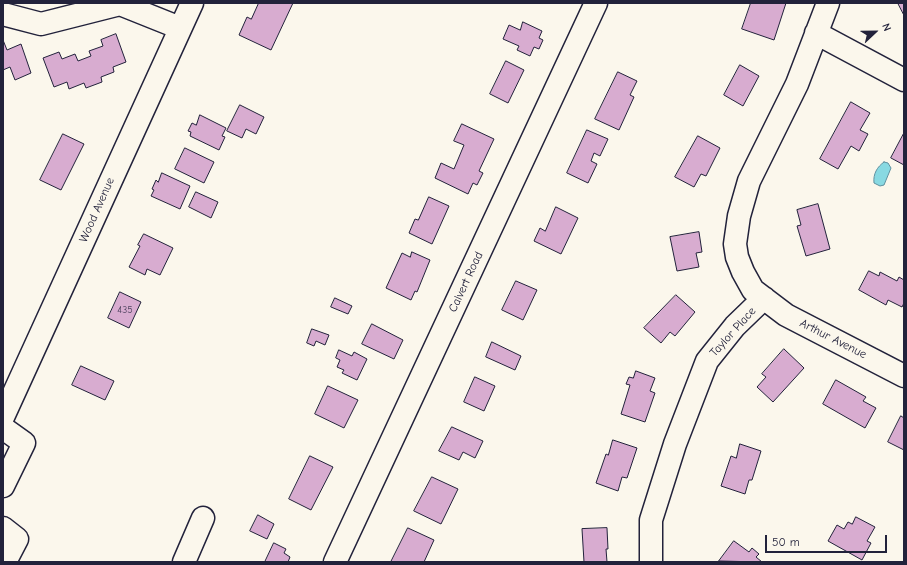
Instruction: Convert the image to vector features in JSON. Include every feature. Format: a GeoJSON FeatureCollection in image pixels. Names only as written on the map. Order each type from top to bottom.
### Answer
{"type":"FeatureCollection","features":[{"type":"Feature","properties":{"kind":"street","name":"Wood Avenue"},"geometry":{"type":"LineString","coordinates":[[3,417],[9,389],[192,3]]}},
{"type":"Feature","properties":{"kind":"street","name":"Calvert Road"},"geometry":{"type":"LineString","coordinates":[[335,562],[596,3]]}},
{"type":"Feature","properties":{"kind":"street","name":"Taylor Place"},"geometry":{"type":"LineString","coordinates":[[651,562],[651,520],[676,444],[707,361],[735,326],[764,298],[753,290],[737,257],[735,244],[739,216],[749,182],[797,84],[828,3]]}},
{"type":"Feature","properties":{"kind":"street"},"geometry":{"type":"LineString","coordinates":[[3,14],[41,24],[120,4],[180,28]]}},
{"type":"Feature","properties":{"kind":"street"},"geometry":{"type":"LineString","coordinates":[[816,33],[904,80]]}},
{"type":"Feature","properties":{"kind":"street","name":"Arthur Avenue"},"geometry":{"type":"LineString","coordinates":[[764,298],[786,315],[904,376]]}},
{"type":"Feature","properties":{"kind":"street"},"geometry":{"type":"LineString","coordinates":[[3,428],[24,443],[3,486]]}},
{"type":"Feature","properties":{"kind":"street"},"geometry":{"type":"LineString","coordinates":[[184,562],[203,518]]}},
{"type":"Feature","properties":{"kind":"street"},"geometry":{"type":"LineString","coordinates":[[3,528],[17,539],[5,562]]}},
{"type":"Feature","properties":{"kind":"water"},"geometry":{"type":"Polygon","coordinates":[[[884,162],[888,163],[891,168],[884,185],[880,186],[874,183],[874,177],[877,168],[884,162]]]}},
{"type":"Feature","properties":{"kind":"building"},"geometry":{"type":"Polygon","coordinates":[[[259,3],[293,3],[271,50],[239,35],[247,17],[251,19],[259,3]]]}},
{"type":"Feature","properties":{"kind":"building"},"geometry":{"type":"Polygon","coordinates":[[[751,3],[786,3],[774,40],[742,29],[751,3]]]}},
{"type":"Feature","properties":{"kind":"building"},"geometry":{"type":"Polygon","coordinates":[[[898,3],[904,3],[904,15],[898,3]]]}},
{"type":"Feature","properties":{"kind":"building"},"geometry":{"type":"Polygon","coordinates":[[[523,22],[542,31],[539,38],[543,40],[539,49],[534,47],[530,56],[517,50],[519,46],[503,39],[509,25],[520,30],[523,22]]]}},
{"type":"Feature","properties":{"kind":"building"},"geometry":{"type":"Polygon","coordinates":[[[116,34],[126,62],[113,67],[114,72],[101,77],[102,82],[86,88],[84,83],[69,89],[67,82],[54,87],[43,58],[59,52],[62,59],[75,54],[78,61],[91,56],[89,51],[103,46],[101,40],[116,34]]]}},
{"type":"Feature","properties":{"kind":"building"},"geometry":{"type":"Polygon","coordinates":[[[3,40],[7,50],[21,44],[31,73],[15,80],[10,67],[3,70],[3,40]]]}},
{"type":"Feature","properties":{"kind":"building"},"geometry":{"type":"Polygon","coordinates":[[[506,61],[524,70],[508,103],[490,94],[506,61]]]}},
{"type":"Feature","properties":{"kind":"building"},"geometry":{"type":"Polygon","coordinates":[[[740,65],[759,76],[743,106],[724,95],[740,65]]]}},
{"type":"Feature","properties":{"kind":"building"},"geometry":{"type":"Polygon","coordinates":[[[618,72],[637,81],[630,95],[634,97],[619,130],[595,119],[618,72]]]}},
{"type":"Feature","properties":{"kind":"building"},"geometry":{"type":"Polygon","coordinates":[[[851,102],[870,113],[860,130],[868,134],[859,151],[851,146],[838,169],[820,159],[851,102]]]}},
{"type":"Feature","properties":{"kind":"building"},"geometry":{"type":"Polygon","coordinates":[[[240,105],[264,117],[256,134],[246,129],[242,138],[227,131],[240,105]]]}},
{"type":"Feature","properties":{"kind":"building"},"geometry":{"type":"Polygon","coordinates":[[[200,115],[226,128],[222,136],[225,137],[219,150],[190,136],[191,132],[188,131],[192,123],[196,125],[200,115]]]}},
{"type":"Feature","properties":{"kind":"building"},"geometry":{"type":"Polygon","coordinates":[[[462,124],[494,139],[479,171],[483,173],[477,185],[473,183],[468,194],[435,178],[441,163],[454,169],[464,145],[454,141],[462,124]]]}},
{"type":"Feature","properties":{"kind":"building"},"geometry":{"type":"Polygon","coordinates":[[[587,130],[608,139],[600,156],[594,153],[591,161],[597,164],[588,183],[567,173],[587,130]]]}},
{"type":"Feature","properties":{"kind":"building"},"geometry":{"type":"Polygon","coordinates":[[[904,133],[904,165],[891,158],[904,133]]]}},
{"type":"Feature","properties":{"kind":"building"},"geometry":{"type":"Polygon","coordinates":[[[63,134],[84,144],[61,190],[40,180],[63,134]]]}},
{"type":"Feature","properties":{"kind":"building"},"geometry":{"type":"Polygon","coordinates":[[[698,136],[720,148],[706,176],[701,174],[694,187],[675,177],[698,136]]]}},
{"type":"Feature","properties":{"kind":"building"},"geometry":{"type":"Polygon","coordinates":[[[185,148],[214,162],[204,183],[175,169],[185,148]]]}},
{"type":"Feature","properties":{"kind":"building"},"geometry":{"type":"Polygon","coordinates":[[[162,173],[190,186],[180,209],[151,196],[156,180],[158,182],[162,173]]]}},
{"type":"Feature","properties":{"kind":"building"},"geometry":{"type":"Polygon","coordinates":[[[196,192],[218,202],[211,218],[189,207],[196,192]]]}},
{"type":"Feature","properties":{"kind":"building"},"geometry":{"type":"Polygon","coordinates":[[[429,197],[449,206],[432,244],[409,233],[415,219],[418,220],[429,197]]]}},
{"type":"Feature","properties":{"kind":"building"},"geometry":{"type":"Polygon","coordinates":[[[818,204],[830,249],[806,256],[797,226],[801,225],[797,210],[818,204]]]}},
{"type":"Feature","properties":{"kind":"building"},"geometry":{"type":"Polygon","coordinates":[[[556,207],[578,218],[561,254],[534,241],[540,228],[545,231],[556,207]]]}},
{"type":"Feature","properties":{"kind":"building"},"geometry":{"type":"Polygon","coordinates":[[[699,232],[702,252],[696,253],[699,267],[677,271],[670,237],[699,232]]]}},
{"type":"Feature","properties":{"kind":"building"},"geometry":{"type":"Polygon","coordinates":[[[144,234],[173,248],[160,275],[147,269],[145,275],[129,267],[140,246],[138,245],[144,234]]]}},
{"type":"Feature","properties":{"kind":"building"},"geometry":{"type":"Polygon","coordinates":[[[412,252],[430,260],[417,292],[415,291],[411,300],[386,288],[402,253],[410,257],[412,252]]]}},
{"type":"Feature","properties":{"kind":"building"},"geometry":{"type":"Polygon","coordinates":[[[869,271],[879,276],[880,272],[897,281],[899,277],[904,280],[904,303],[902,307],[888,300],[886,305],[859,290],[869,271]]]}},
{"type":"Feature","properties":{"kind":"building"},"geometry":{"type":"Polygon","coordinates":[[[516,281],[537,290],[523,320],[502,310],[516,281]]]}},
{"type":"Feature","properties":{"kind":"building"},"geometry":{"type":"Polygon","coordinates":[[[120,292],[141,302],[129,328],[108,318],[120,292]]]}},
{"type":"Feature","properties":{"kind":"building"},"geometry":{"type":"Polygon","coordinates":[[[676,295],[695,312],[675,336],[670,332],[661,343],[644,328],[676,295]]]}},
{"type":"Feature","properties":{"kind":"building"},"geometry":{"type":"Polygon","coordinates":[[[335,298],[352,306],[348,314],[331,307],[335,298]]]}},
{"type":"Feature","properties":{"kind":"building"},"geometry":{"type":"Polygon","coordinates":[[[372,324],[403,340],[394,359],[362,344],[372,324]]]}},
{"type":"Feature","properties":{"kind":"building"},"geometry":{"type":"Polygon","coordinates":[[[312,329],[329,335],[325,345],[316,341],[314,346],[307,343],[312,329]]]}},
{"type":"Feature","properties":{"kind":"building"},"geometry":{"type":"Polygon","coordinates":[[[492,342],[521,356],[515,370],[486,357],[492,342]]]}},
{"type":"Feature","properties":{"kind":"building"},"geometry":{"type":"Polygon","coordinates":[[[784,349],[804,368],[773,402],[757,387],[766,377],[762,374],[784,349]]]}},
{"type":"Feature","properties":{"kind":"building"},"geometry":{"type":"Polygon","coordinates":[[[339,350],[352,356],[354,352],[367,359],[357,380],[342,373],[344,370],[337,367],[340,360],[336,358],[339,350]]]}},
{"type":"Feature","properties":{"kind":"building"},"geometry":{"type":"Polygon","coordinates":[[[81,366],[114,381],[105,400],[72,385],[81,366]]]}},
{"type":"Feature","properties":{"kind":"building"},"geometry":{"type":"Polygon","coordinates":[[[636,371],[655,378],[650,391],[655,393],[645,422],[621,414],[630,385],[626,384],[629,377],[633,378],[636,371]]]}},
{"type":"Feature","properties":{"kind":"building"},"geometry":{"type":"Polygon","coordinates":[[[475,377],[495,386],[484,411],[464,402],[475,377]]]}},
{"type":"Feature","properties":{"kind":"building"},"geometry":{"type":"Polygon","coordinates":[[[836,380],[866,397],[863,401],[876,408],[865,428],[823,404],[836,380]]]}},
{"type":"Feature","properties":{"kind":"building"},"geometry":{"type":"Polygon","coordinates":[[[328,386],[358,400],[344,428],[315,414],[328,386]]]}},
{"type":"Feature","properties":{"kind":"building"},"geometry":{"type":"Polygon","coordinates":[[[901,416],[904,418],[904,450],[888,442],[901,416]]]}},
{"type":"Feature","properties":{"kind":"building"},"geometry":{"type":"Polygon","coordinates":[[[452,427],[483,441],[475,458],[463,452],[459,460],[439,451],[452,427]]]}},
{"type":"Feature","properties":{"kind":"building"},"geometry":{"type":"Polygon","coordinates":[[[613,440],[637,448],[627,478],[622,477],[618,491],[596,483],[606,454],[608,455],[613,440]]]}},
{"type":"Feature","properties":{"kind":"building"},"geometry":{"type":"Polygon","coordinates":[[[740,444],[761,451],[752,480],[749,480],[745,494],[721,486],[731,456],[736,458],[740,444]]]}},
{"type":"Feature","properties":{"kind":"building"},"geometry":{"type":"Polygon","coordinates":[[[310,456],[333,467],[311,510],[289,499],[310,456]]]}},
{"type":"Feature","properties":{"kind":"building"},"geometry":{"type":"Polygon","coordinates":[[[432,477],[458,489],[441,524],[414,511],[432,477]]]}},
{"type":"Feature","properties":{"kind":"building"},"geometry":{"type":"Polygon","coordinates":[[[258,515],[274,524],[267,539],[250,531],[258,515]]]}},
{"type":"Feature","properties":{"kind":"building"},"geometry":{"type":"Polygon","coordinates":[[[856,517],[875,527],[867,541],[871,543],[862,560],[828,541],[837,525],[844,529],[848,522],[852,524],[856,517]]]}},
{"type":"Feature","properties":{"kind":"building"},"geometry":{"type":"Polygon","coordinates":[[[408,528],[434,540],[424,562],[391,562],[408,528]]]}},
{"type":"Feature","properties":{"kind":"building"},"geometry":{"type":"Polygon","coordinates":[[[607,528],[607,562],[584,562],[582,529],[607,528]]]}},
{"type":"Feature","properties":{"kind":"building"},"geometry":{"type":"Polygon","coordinates":[[[734,541],[749,552],[752,548],[759,554],[756,557],[762,562],[719,561],[734,541]]]}},
{"type":"Feature","properties":{"kind":"building"},"geometry":{"type":"Polygon","coordinates":[[[274,543],[286,549],[284,553],[290,557],[288,562],[265,562],[274,543]]]}}]}
